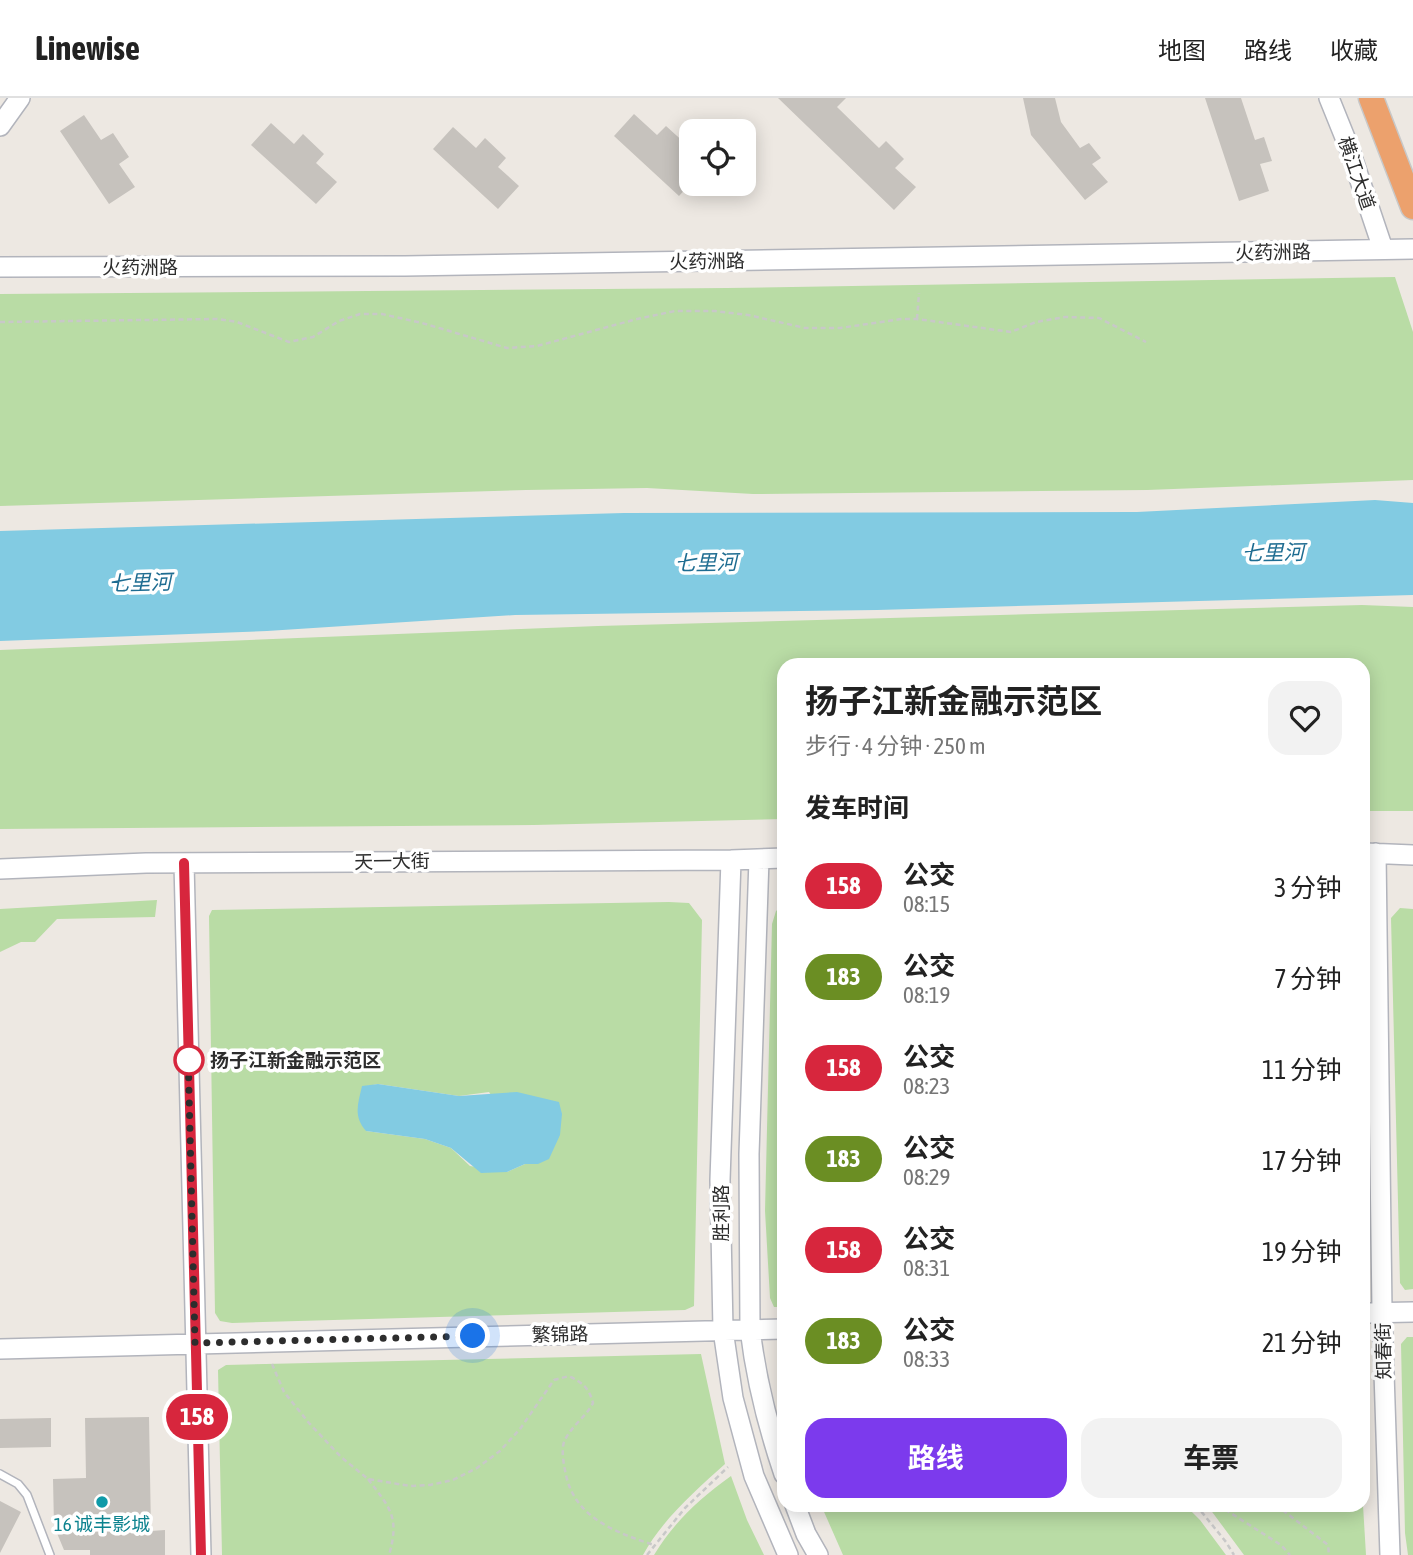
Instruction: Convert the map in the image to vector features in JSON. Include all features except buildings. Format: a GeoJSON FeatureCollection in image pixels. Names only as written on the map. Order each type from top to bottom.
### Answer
{"type":"FeatureCollection","features":[{"type":"Feature","properties":{"kind":"highway"},"geometry":{"type":"LineString","coordinates":[[1371,98],[1413,207]]}},
{"type":"Feature","properties":{"kind":"street"},"geometry":{"type":"LineString","coordinates":[[0,126],[20,98]]}},
{"type":"Feature","properties":{"kind":"street","name":"横江大道"},"geometry":{"type":"LineString","coordinates":[[1329,98],[1348,145],[1382,249]]}},
{"type":"Feature","properties":{"kind":"street","name":"火药洲路"},"geometry":{"type":"LineString","coordinates":[[0,267],[433,266],[1413,249]]}},
{"type":"Feature","properties":{"kind":"street"},"geometry":{"type":"LineString","coordinates":[[0,260],[31,267]]}},
{"type":"Feature","properties":{"kind":"street"},"geometry":{"type":"LineString","coordinates":[[1370,853],[1413,855]]}},
{"type":"Feature","properties":{"kind":"street","name":"知春街"},"geometry":{"type":"LineString","coordinates":[[1370,853],[1373,1313],[1390,1555]]}},
{"type":"Feature","properties":{"kind":"street","name":"天一大街"},"geometry":{"type":"LineString","coordinates":[[0,869],[184,863],[777,858]]}},
{"type":"Feature","properties":{"kind":"street"},"geometry":{"type":"LineString","coordinates":[[759,859],[749,1154],[750,1329],[753,1358],[777,1453]]}},
{"type":"Feature","properties":{"kind":"street","name":"胜利路"},"geometry":{"type":"LineString","coordinates":[[731,860],[720,1180],[723,1330],[733,1398],[754,1476],[788,1555]]}},
{"type":"Feature","properties":{"kind":"street"},"geometry":{"type":"LineString","coordinates":[[184,863],[201,1555]]}},
{"type":"Feature","properties":{"kind":"street"},"geometry":{"type":"LineString","coordinates":[[1373,1313],[1413,1312]]}},
{"type":"Feature","properties":{"kind":"street","name":"繁锦路"},"geometry":{"type":"LineString","coordinates":[[0,1349],[777,1329]]}},
{"type":"Feature","properties":{"kind":"street"},"geometry":{"type":"LineString","coordinates":[[798,1512],[818,1555]]}},
{"type":"Feature","properties":{"kind":"lane"},"geometry":{"type":"LineString","coordinates":[[0,1474],[18,1484],[27,1495],[50,1555]]}},
{"type":"Feature","properties":{"kind":"path"},"geometry":{"type":"LineString","coordinates":[[918,319],[919,293]]}},
{"type":"Feature","properties":{"kind":"path"},"geometry":{"type":"LineString","coordinates":[[0,322],[217,319],[237,322],[289,342],[313,337],[339,321],[360,314],[382,314],[507,348],[537,346],[675,311],[715,311],[748,315],[806,328],[840,328],[918,319],[1012,332],[1036,322],[1065,317],[1099,318],[1146,342]]}},
{"type":"Feature","properties":{"kind":"path"},"geometry":{"type":"LineString","coordinates":[[272,1364],[284,1392],[309,1423],[341,1457],[368,1479],[390,1506],[394,1520],[393,1542],[389,1555]]}},
{"type":"Feature","properties":{"kind":"path"},"geometry":{"type":"LineString","coordinates":[[368,1479],[410,1486],[430,1485],[453,1480],[477,1468],[500,1451],[520,1429],[554,1380],[569,1376],[583,1383],[590,1392],[593,1403],[587,1416],[574,1427],[564,1443],[568,1488],[580,1506],[610,1529],[654,1545]]}},
{"type":"Feature","properties":{"kind":"path"},"geometry":{"type":"LineString","coordinates":[[647,1555],[685,1508],[729,1467]]}},
{"type":"Feature","properties":{"kind":"path"},"geometry":{"type":"LineString","coordinates":[[1202,1512],[1234,1555]]}},
{"type":"Feature","properties":{"kind":"path"},"geometry":{"type":"LineString","coordinates":[[1225,1512],[1281,1545],[1290,1555]]}},
{"type":"Feature","properties":{"kind":"path"},"geometry":{"type":"LineString","coordinates":[[1285,1512],[1328,1545],[1329,1555]]}},
{"type":"Feature","properties":{"kind":"green space"},"geometry":{"type":"Polygon","coordinates":[[[1395,277],[1413,332],[1413,480],[1147,490],[753,494],[647,488],[526,490],[0,506],[0,294],[727,288],[1395,277]]]}},
{"type":"Feature","properties":{"kind":"green space"},"geometry":{"type":"Polygon","coordinates":[[[1362,605],[1413,607],[1413,811],[1370,811],[1370,658],[777,658],[777,819],[534,825],[0,829],[0,650],[598,626],[1362,605]]]}},
{"type":"Feature","properties":{"kind":"green space"},"geometry":{"type":"Polygon","coordinates":[[[157,900],[155,917],[57,919],[35,942],[21,942],[0,952],[0,909],[157,900]]]}},
{"type":"Feature","properties":{"kind":"green space"},"geometry":{"type":"Polygon","coordinates":[[[689,903],[702,920],[694,1306],[685,1310],[232,1323],[220,1321],[215,1313],[209,916],[212,910],[689,903]],[[378,1084],[362,1087],[366,1131],[425,1139],[451,1148],[470,1166],[507,1172],[525,1164],[538,1164],[489,1092],[459,1096],[378,1084]]]}},
{"type":"Feature","properties":{"kind":"green space"},"geometry":{"type":"Polygon","coordinates":[[[1400,908],[1413,909],[1413,1289],[1405,1290],[1400,1283],[1391,918],[1400,908]]]}},
{"type":"Feature","properties":{"kind":"green space"},"geometry":{"type":"Polygon","coordinates":[[[776,911],[777,1307],[774,1307],[770,1298],[765,1211],[772,924],[776,911]]]}},
{"type":"Feature","properties":{"kind":"green space"},"geometry":{"type":"Polygon","coordinates":[[[1407,1337],[1413,1337],[1413,1555],[1408,1555],[1405,1533],[1401,1344],[1407,1337]]]}},
{"type":"Feature","properties":{"kind":"green space"},"geometry":{"type":"Polygon","coordinates":[[[701,1354],[725,1464],[669,1518],[643,1555],[222,1555],[218,1370],[226,1365],[701,1354]]]}},
{"type":"Feature","properties":{"kind":"green space"},"geometry":{"type":"Polygon","coordinates":[[[731,1476],[747,1520],[764,1555],[654,1555],[688,1511],[731,1476]]]}},
{"type":"Feature","properties":{"kind":"green space"},"geometry":{"type":"Polygon","coordinates":[[[824,1512],[1192,1512],[1226,1555],[843,1555],[824,1512]]]}},
{"type":"Feature","properties":{"kind":"green space"},"geometry":{"type":"Polygon","coordinates":[[[1212,1512],[1363,1512],[1366,1555],[1244,1555],[1212,1512]]]}},
{"type":"Feature","properties":{"kind":"water","name":"七里河"},"geometry":{"type":"Polygon","coordinates":[[[1375,500],[1413,503],[1413,595],[877,610],[515,615],[267,631],[0,641],[0,531],[624,513],[1137,512],[1375,500]]]}},
{"type":"Feature","properties":{"kind":"water"},"geometry":{"type":"Polygon","coordinates":[[[378,1084],[459,1096],[517,1092],[559,1102],[562,1114],[560,1135],[549,1159],[538,1164],[525,1164],[507,1172],[481,1173],[451,1148],[425,1139],[366,1131],[358,1115],[362,1086],[378,1084]]]}},
{"type":"Feature","properties":{"kind":"bus line","name":"158"},"geometry":{"type":"LineString","coordinates":[[184,863],[201,1555]]}},
{"type":"Feature","properties":{"kind":"place","name":"扬子江新金融示范区"},"geometry":{"type":"Point","coordinates":[189,1060]}},
{"type":"Feature","properties":{"kind":"place","name":"16 诚丰影城"},"geometry":{"type":"Point","coordinates":[102,1502]}},
{"type":"Feature","properties":{"kind":"route"},"geometry":{"type":"LineString","coordinates":[[189,1060],[188,1050],[195,1343],[473,1336]]}}]}
